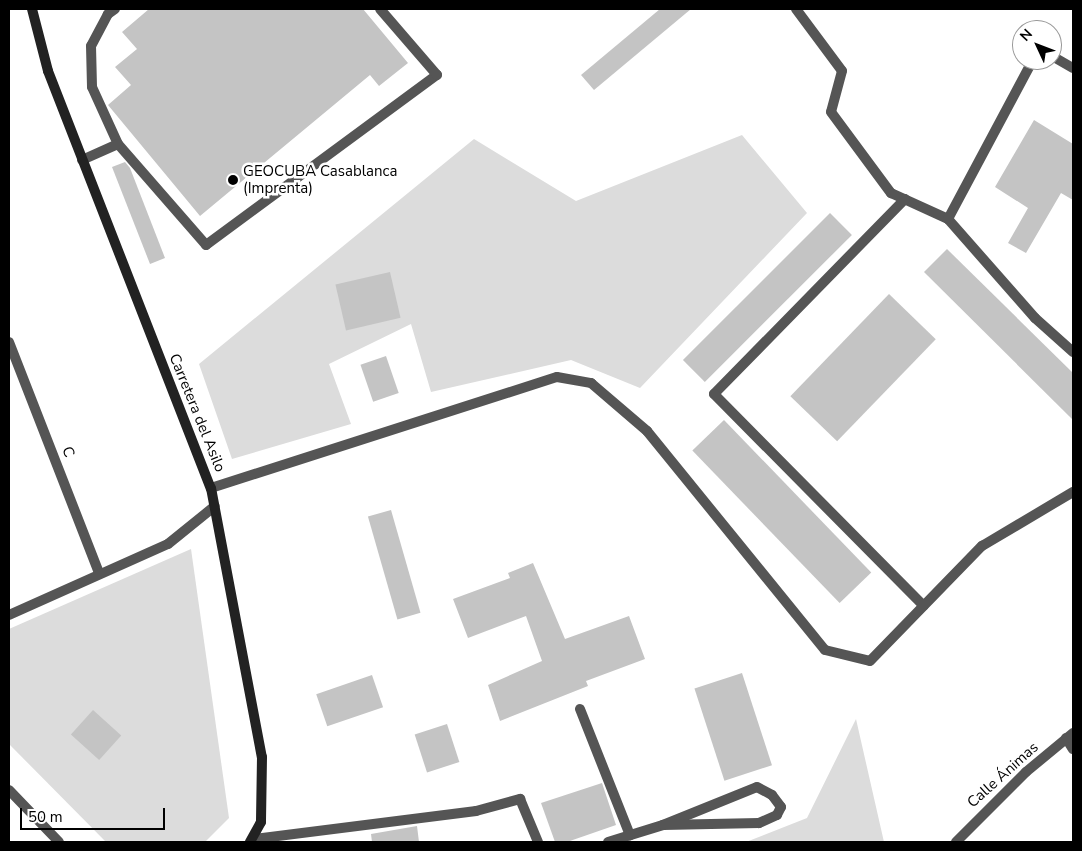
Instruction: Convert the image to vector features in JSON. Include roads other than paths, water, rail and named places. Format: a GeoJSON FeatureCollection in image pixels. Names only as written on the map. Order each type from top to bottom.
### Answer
{"type":"FeatureCollection","features":[{"type":"Feature","properties":{"kind":"street","name":"Carretera del Asilo"},"geometry":{"type":"LineString","coordinates":[[32,9],[48,71],[211,488],[262,756],[261,822],[252,841]]}},
{"type":"Feature","properties":{"kind":"street"},"geometry":{"type":"LineString","coordinates":[[115,9],[108,14],[91,46],[92,87],[118,144],[206,246],[438,75],[380,9]]}},
{"type":"Feature","properties":{"kind":"street"},"geometry":{"type":"LineString","coordinates":[[796,9],[842,71],[831,112],[891,193],[948,219],[1035,318],[1073,352]]}},
{"type":"Feature","properties":{"kind":"street"},"geometry":{"type":"LineString","coordinates":[[1062,62],[1073,68]]}},
{"type":"Feature","properties":{"kind":"street"},"geometry":{"type":"LineString","coordinates":[[948,219],[1028,70]]}},
{"type":"Feature","properties":{"kind":"street"},"geometry":{"type":"LineString","coordinates":[[82,160],[118,144]]}},
{"type":"Feature","properties":{"kind":"street"},"geometry":{"type":"LineString","coordinates":[[905,199],[714,394],[924,606]]}},
{"type":"Feature","properties":{"kind":"street","name":"C"},"geometry":{"type":"LineString","coordinates":[[9,342],[99,573]]}},
{"type":"Feature","properties":{"kind":"street"},"geometry":{"type":"LineString","coordinates":[[211,488],[557,378],[591,383],[646,430],[825,650],[870,661],[982,546],[1073,492]]}},
{"type":"Feature","properties":{"kind":"street"},"geometry":{"type":"LineString","coordinates":[[9,614],[168,544],[215,506]]}},
{"type":"Feature","properties":{"kind":"street"},"geometry":{"type":"LineString","coordinates":[[580,709],[630,835]]}},
{"type":"Feature","properties":{"kind":"street"},"geometry":{"type":"LineString","coordinates":[[1070,736],[1073,749]]}},
{"type":"Feature","properties":{"kind":"street","name":"Calle Ánimas"},"geometry":{"type":"LineString","coordinates":[[956,842],[1026,772],[1070,736]]}},
{"type":"Feature","properties":{"kind":"street"},"geometry":{"type":"LineString","coordinates":[[608,842],[663,825],[757,787],[772,795],[781,807],[778,815],[759,823],[663,825]]}},
{"type":"Feature","properties":{"kind":"street"},"geometry":{"type":"LineString","coordinates":[[9,790],[59,842]]}},
{"type":"Feature","properties":{"kind":"street"},"geometry":{"type":"LineString","coordinates":[[252,841],[476,812],[520,799],[538,842]]}},
{"type":"Feature","properties":{"kind":"place","name":"GEOCUBA Casablanca (Imprenta)"},"geometry":{"type":"Point","coordinates":[233,180]}}]}
